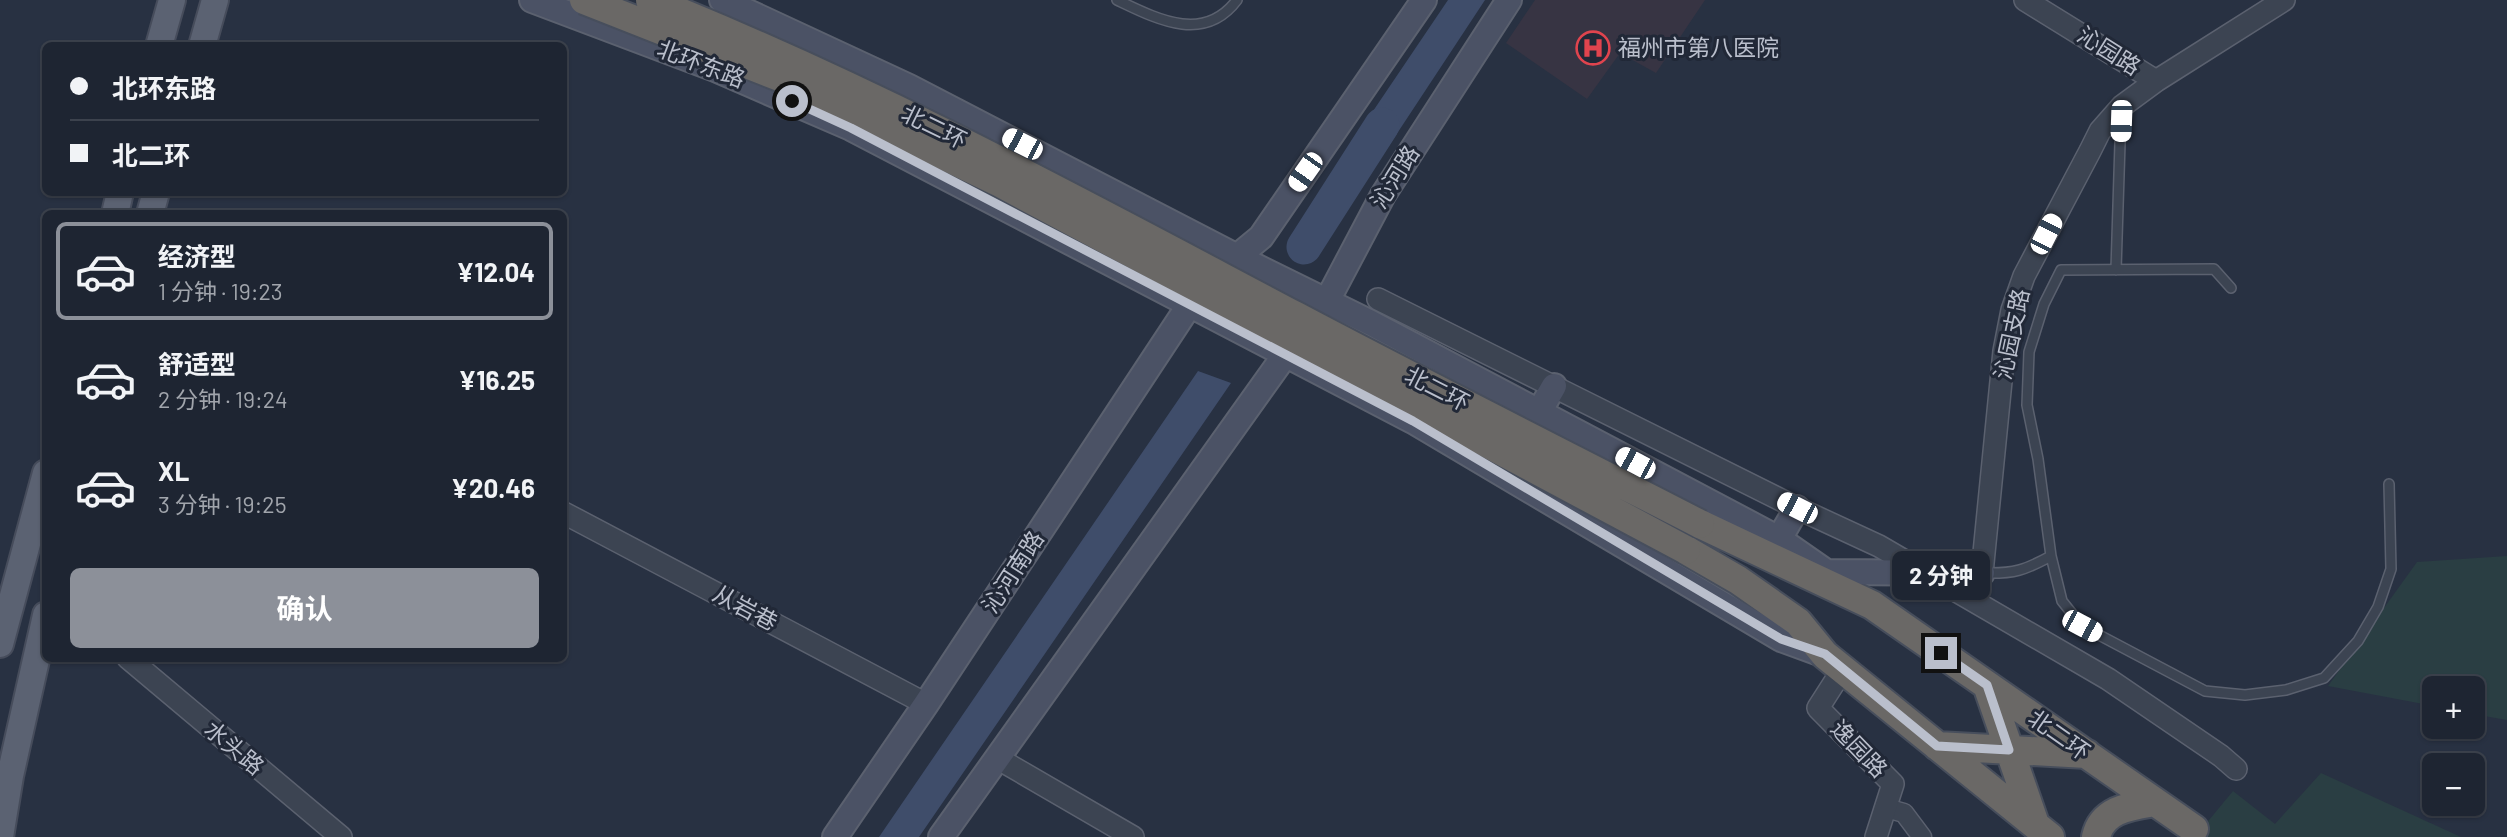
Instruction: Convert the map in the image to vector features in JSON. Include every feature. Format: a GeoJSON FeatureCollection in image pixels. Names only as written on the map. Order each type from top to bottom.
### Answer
{"type":"FeatureCollection","features":[{"type":"Feature","properties":{"kind":"highway","name":"北二环"},"geometry":{"type":"LineString","coordinates":[[584,0],[782,78],[1000,183],[1686,550],[1738,580],[1798,622],[1834,662],[2042,831]]}},
{"type":"Feature","properties":{"kind":"highway","name":"北二环"},"geometry":{"type":"LineString","coordinates":[[650,0],[790,58],[1009,163],[1321,330],[1700,524],[1872,605],[2194,829]]}},
{"type":"Feature","properties":{"kind":"highway"},"geometry":{"type":"LineString","coordinates":[[1987,685],[2009,750],[2042,831]]}},
{"type":"Feature","properties":{"kind":"highway"},"geometry":{"type":"LineString","coordinates":[[1937,746],[2087,754]]}},
{"type":"Feature","properties":{"kind":"highway"},"geometry":{"type":"LineString","coordinates":[[2096,837],[2098,829],[2109,815],[2128,806],[2155,802]]}},
{"type":"Feature","properties":{"kind":"main road"},"geometry":{"type":"LineString","coordinates":[[160,42],[172,0]]}},
{"type":"Feature","properties":{"kind":"main road"},"geometry":{"type":"LineString","coordinates":[[203,42],[215,0]]}},
{"type":"Feature","properties":{"kind":"main road","name":"北环东路"},"geometry":{"type":"LineString","coordinates":[[532,0],[715,69],[851,128],[1413,421],[1781,639],[1834,662]]}},
{"type":"Feature","properties":{"kind":"main road"},"geometry":{"type":"LineString","coordinates":[[722,0],[909,87],[1539,412],[1779,539],[1872,605]]}},
{"type":"Feature","properties":{"kind":"main road"},"geometry":{"type":"LineString","coordinates":[[1188,305],[1206,283],[1261,237],[1424,0]]}},
{"type":"Feature","properties":{"kind":"main road","name":"沁河路"},"geometry":{"type":"LineString","coordinates":[[1284,354],[1327,301],[1383,195],[1509,0]]}},
{"type":"Feature","properties":{"kind":"main road","name":"沁河南路"},"geometry":{"type":"LineString","coordinates":[[835,837],[926,704],[1188,305]]}},
{"type":"Feature","properties":{"kind":"main road"},"geometry":{"type":"LineString","coordinates":[[941,837],[1284,354]]}},
{"type":"Feature","properties":{"kind":"main road"},"geometry":{"type":"LineString","coordinates":[[1539,412],[1553,386]]}},
{"type":"Feature","properties":{"kind":"main road"},"geometry":{"type":"LineString","coordinates":[[0,644],[42,488]]}},
{"type":"Feature","properties":{"kind":"main road"},"geometry":{"type":"LineString","coordinates":[[1779,539],[1797,508]]}},
{"type":"Feature","properties":{"kind":"main road"},"geometry":{"type":"LineString","coordinates":[[1827,572],[1982,573]]}},
{"type":"Feature","properties":{"kind":"main road"},"geometry":{"type":"LineString","coordinates":[[0,837],[10,776],[42,633]]}},
{"type":"Feature","properties":{"kind":"street","name":"沁园路"},"geometry":{"type":"LineString","coordinates":[[2025,0],[2157,81]]}},
{"type":"Feature","properties":{"kind":"street","name":"沁园支路"},"geometry":{"type":"LineString","coordinates":[[1982,573],[2004,351],[2012,310],[2024,276],[2100,131],[2122,106],[2157,81],[2284,0]]}},
{"type":"Feature","properties":{"kind":"street"},"geometry":{"type":"LineString","coordinates":[[1378,299],[1797,508],[1879,546],[2108,679],[2236,769]]}},
{"type":"Feature","properties":{"kind":"street","name":"从岩巷"},"geometry":{"type":"LineString","coordinates":[[567,515],[926,704]]}},
{"type":"Feature","properties":{"kind":"street","name":"水头路"},"geometry":{"type":"LineString","coordinates":[[133,662],[341,837]]}},
{"type":"Feature","properties":{"kind":"street","name":"逸园路"},"geometry":{"type":"LineString","coordinates":[[1834,662],[1818,708],[1893,785],[1876,837]]}},
{"type":"Feature","properties":{"kind":"street"},"geometry":{"type":"LineString","coordinates":[[997,758],[1133,837]]}},
{"type":"Feature","properties":{"kind":"street"},"geometry":{"type":"LineString","coordinates":[[1886,808],[1905,814],[1922,837]]}},
{"type":"Feature","properties":{"kind":"lane"},"geometry":{"type":"LineString","coordinates":[[1118,0],[1161,20],[1188,24],[1211,21],[1225,14],[1237,0]]}},
{"type":"Feature","properties":{"kind":"lane"},"geometry":{"type":"LineString","coordinates":[[2116,270],[2122,106]]}},
{"type":"Feature","properties":{"kind":"lane"},"geometry":{"type":"LineString","coordinates":[[2231,288],[2214,269],[2061,270],[2044,304],[2029,352],[2027,405],[2038,459],[2051,556],[2062,601],[2082,626],[2205,691],[2245,695],[2286,690],[2324,678],[2358,641],[2378,607],[2391,569],[2389,484]]}},
{"type":"Feature","properties":{"kind":"lane"},"geometry":{"type":"LineString","coordinates":[[1982,573],[2026,570],[2051,556]]}},
{"type":"Feature","properties":{"kind":"shaded area","name":"福州市第八医院"},"geometry":{"type":"Polygon","coordinates":[[[1535,0],[1705,0],[1656,73],[1620,53],[1587,99],[1506,43],[1535,0]]]}},
{"type":"Feature","properties":{"kind":"green space"},"geometry":{"type":"Polygon","coordinates":[[[2507,556],[2507,720],[2485,716],[2485,676],[2422,676],[2422,704],[2328,686],[2417,562],[2507,556]]]}},
{"type":"Feature","properties":{"kind":"green space"},"geometry":{"type":"Polygon","coordinates":[[[2321,773],[2461,837],[2195,837],[2233,791],[2275,824],[2321,773]]]}},
{"type":"Feature","properties":{"kind":"water"},"geometry":{"type":"Polygon","coordinates":[[[1448,0],[1485,0],[1371,173],[1342,157],[1448,0]]]}},
{"type":"Feature","properties":{"kind":"water"},"geometry":{"type":"Polygon","coordinates":[[[1198,371],[1231,383],[919,837],[879,837],[1198,371]]]}},
{"type":"Feature","properties":{"kind":"waterway"},"geometry":{"type":"LineString","coordinates":[[1304,247],[1382,125]]}},
{"type":"Feature","properties":{"kind":"place","name":"福州市第八医院"},"geometry":{"type":"Point","coordinates":[1593,48]}},
{"type":"Feature","properties":{"kind":"route"},"geometry":{"type":"LineString","coordinates":[[792,101],[851,128],[1413,421],[1781,639],[1825,654],[1937,746],[2009,750],[1987,685],[1941,653]]}}]}
